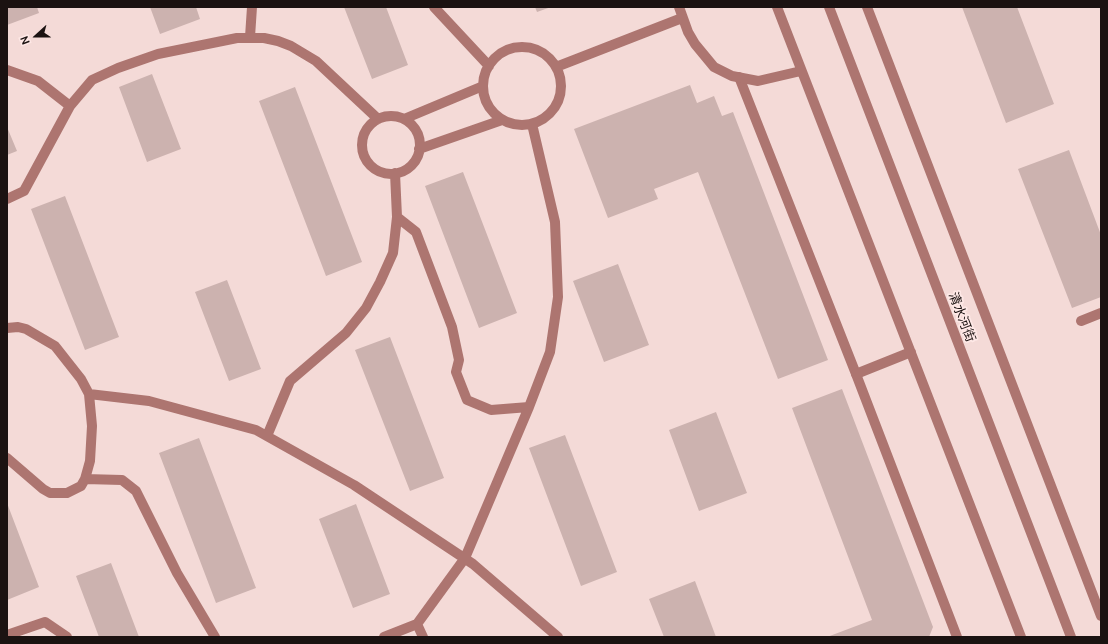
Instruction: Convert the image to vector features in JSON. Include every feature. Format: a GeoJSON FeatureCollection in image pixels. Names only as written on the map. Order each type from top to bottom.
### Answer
{"type":"FeatureCollection","features":[{"type":"Feature","properties":{"kind":"street"},"geometry":{"type":"LineString","coordinates":[[250,37],[252,7]]}},
{"type":"Feature","properties":{"kind":"street"},"geometry":{"type":"LineString","coordinates":[[434,7],[488,66]]}},
{"type":"Feature","properties":{"kind":"street"},"geometry":{"type":"LineString","coordinates":[[679,7],[682,18],[695,44],[714,67],[732,76],[758,81],[801,71]]}},
{"type":"Feature","properties":{"kind":"street"},"geometry":{"type":"LineString","coordinates":[[777,7],[1021,637]]}},
{"type":"Feature","properties":{"kind":"street","name":"清水河街"},"geometry":{"type":"LineString","coordinates":[[829,7],[1071,637]]}},
{"type":"Feature","properties":{"kind":"street"},"geometry":{"type":"LineString","coordinates":[[867,7],[1101,616]]}},
{"type":"Feature","properties":{"kind":"street"},"geometry":{"type":"LineString","coordinates":[[556,68],[682,18]]}},
{"type":"Feature","properties":{"kind":"street"},"geometry":{"type":"LineString","coordinates":[[7,199],[24,191],[70,106],[92,80],[118,68],[158,54],[237,38],[250,37],[278,41],[304,53],[326,70],[378,119]]}},
{"type":"Feature","properties":{"kind":"street"},"geometry":{"type":"LineString","coordinates":[[523,47],[533,49],[542,53],[556,68],[561,87],[560,97],[549,115],[532,124],[522,126],[502,120],[488,106],[483,86],[488,66],[503,52],[512,48],[523,47]]}},
{"type":"Feature","properties":{"kind":"street"},"geometry":{"type":"LineString","coordinates":[[7,70],[38,81],[70,106]]}},
{"type":"Feature","properties":{"kind":"street"},"geometry":{"type":"LineString","coordinates":[[739,77],[856,374],[957,637]]}},
{"type":"Feature","properties":{"kind":"street"},"geometry":{"type":"LineString","coordinates":[[404,119],[483,86]]}},
{"type":"Feature","properties":{"kind":"street"},"geometry":{"type":"LineString","coordinates":[[395,116],[404,119],[416,132],[419,149],[411,165],[395,173],[377,170],[365,158],[362,140],[370,124],[378,119],[395,116]]}},
{"type":"Feature","properties":{"kind":"street"},"geometry":{"type":"LineString","coordinates":[[419,149],[502,120]]}},
{"type":"Feature","properties":{"kind":"street"},"geometry":{"type":"LineString","coordinates":[[384,637],[417,624],[465,558],[529,407],[550,352],[558,297],[556,222],[532,124]]}},
{"type":"Feature","properties":{"kind":"street"},"geometry":{"type":"LineString","coordinates":[[267,436],[290,381],[346,333],[366,308],[394,253],[397,217],[395,173]]}},
{"type":"Feature","properties":{"kind":"street"},"geometry":{"type":"LineString","coordinates":[[397,217],[416,232],[444,305],[452,327],[460,360],[456,372],[467,400],[491,410],[529,407]]}},
{"type":"Feature","properties":{"kind":"street"},"geometry":{"type":"LineString","coordinates":[[1081,321],[1101,313]]}},
{"type":"Feature","properties":{"kind":"street"},"geometry":{"type":"LineString","coordinates":[[7,328],[18,327],[26,329],[55,346],[81,379],[89,394],[92,426],[92,442],[85,479],[74,490],[58,494],[50,493],[43,489],[7,458]]}},
{"type":"Feature","properties":{"kind":"street"},"geometry":{"type":"LineString","coordinates":[[856,374],[910,352]]}},
{"type":"Feature","properties":{"kind":"street"},"geometry":{"type":"LineString","coordinates":[[89,394],[149,401],[256,430],[354,485],[465,558],[558,637]]}},
{"type":"Feature","properties":{"kind":"street"},"geometry":{"type":"LineString","coordinates":[[85,479],[122,480],[136,491],[177,573],[215,637]]}},
{"type":"Feature","properties":{"kind":"street"},"geometry":{"type":"LineString","coordinates":[[7,635],[45,622],[67,637]]}},
{"type":"Feature","properties":{"kind":"street"},"geometry":{"type":"LineString","coordinates":[[417,624],[422,637]]}},
{"type":"Feature","properties":{"kind":"building"},"geometry":{"type":"Polygon","coordinates":[[[7,7],[37,7],[39,13],[7,25],[7,7]]]}},
{"type":"Feature","properties":{"kind":"building"},"geometry":{"type":"Polygon","coordinates":[[[150,7],[196,7],[200,19],[160,34],[150,7]]]}},
{"type":"Feature","properties":{"kind":"building"},"geometry":{"type":"Polygon","coordinates":[[[344,7],[386,7],[408,65],[372,79],[344,7]]]}},
{"type":"Feature","properties":{"kind":"building"},"geometry":{"type":"Polygon","coordinates":[[[535,7],[551,7],[537,12],[535,7]]]}},
{"type":"Feature","properties":{"kind":"building"},"geometry":{"type":"Polygon","coordinates":[[[962,7],[1017,7],[1054,104],[1006,123],[962,7]]]}},
{"type":"Feature","properties":{"kind":"building"},"geometry":{"type":"Polygon","coordinates":[[[152,74],[181,149],[147,162],[119,87],[152,74]]]}},
{"type":"Feature","properties":{"kind":"building"},"geometry":{"type":"Polygon","coordinates":[[[690,85],[697,103],[714,96],[722,116],[733,112],[828,360],[778,379],[698,172],[654,189],[658,199],[608,218],[574,129],[690,85]]]}},
{"type":"Feature","properties":{"kind":"building"},"geometry":{"type":"Polygon","coordinates":[[[295,87],[362,262],[326,276],[259,101],[295,87]]]}},
{"type":"Feature","properties":{"kind":"building"},"geometry":{"type":"Polygon","coordinates":[[[7,127],[17,151],[7,155],[7,127]]]}},
{"type":"Feature","properties":{"kind":"building"},"geometry":{"type":"Polygon","coordinates":[[[1069,150],[1101,235],[1101,297],[1072,308],[1018,169],[1069,150]]]}},
{"type":"Feature","properties":{"kind":"building"},"geometry":{"type":"Polygon","coordinates":[[[463,172],[517,313],[479,328],[425,186],[463,172]]]}},
{"type":"Feature","properties":{"kind":"building"},"geometry":{"type":"Polygon","coordinates":[[[65,196],[119,337],[85,350],[31,209],[65,196]]]}},
{"type":"Feature","properties":{"kind":"building"},"geometry":{"type":"Polygon","coordinates":[[[618,264],[649,345],[604,362],[573,281],[618,264]]]}},
{"type":"Feature","properties":{"kind":"building"},"geometry":{"type":"Polygon","coordinates":[[[227,280],[261,369],[229,381],[195,292],[227,280]]]}},
{"type":"Feature","properties":{"kind":"building"},"geometry":{"type":"Polygon","coordinates":[[[390,337],[444,478],[410,491],[355,350],[390,337]]]}},
{"type":"Feature","properties":{"kind":"building"},"geometry":{"type":"Polygon","coordinates":[[[842,389],[933,627],[929,637],[827,637],[872,620],[792,408],[842,389]]]}},
{"type":"Feature","properties":{"kind":"building"},"geometry":{"type":"Polygon","coordinates":[[[716,412],[747,493],[699,511],[669,430],[716,412]]]}},
{"type":"Feature","properties":{"kind":"building"},"geometry":{"type":"Polygon","coordinates":[[[565,435],[617,572],[581,586],[529,448],[565,435]]]}},
{"type":"Feature","properties":{"kind":"building"},"geometry":{"type":"Polygon","coordinates":[[[199,438],[256,588],[216,603],[159,453],[199,438]]]}},
{"type":"Feature","properties":{"kind":"building"},"geometry":{"type":"Polygon","coordinates":[[[7,503],[39,587],[7,600],[7,503]]]}},
{"type":"Feature","properties":{"kind":"building"},"geometry":{"type":"Polygon","coordinates":[[[356,504],[390,594],[353,608],[319,519],[356,504]]]}},
{"type":"Feature","properties":{"kind":"building"},"geometry":{"type":"Polygon","coordinates":[[[111,563],[139,637],[99,637],[76,576],[111,563]]]}},
{"type":"Feature","properties":{"kind":"building"},"geometry":{"type":"Polygon","coordinates":[[[695,581],[716,637],[664,637],[649,599],[695,581]]]}}]}
